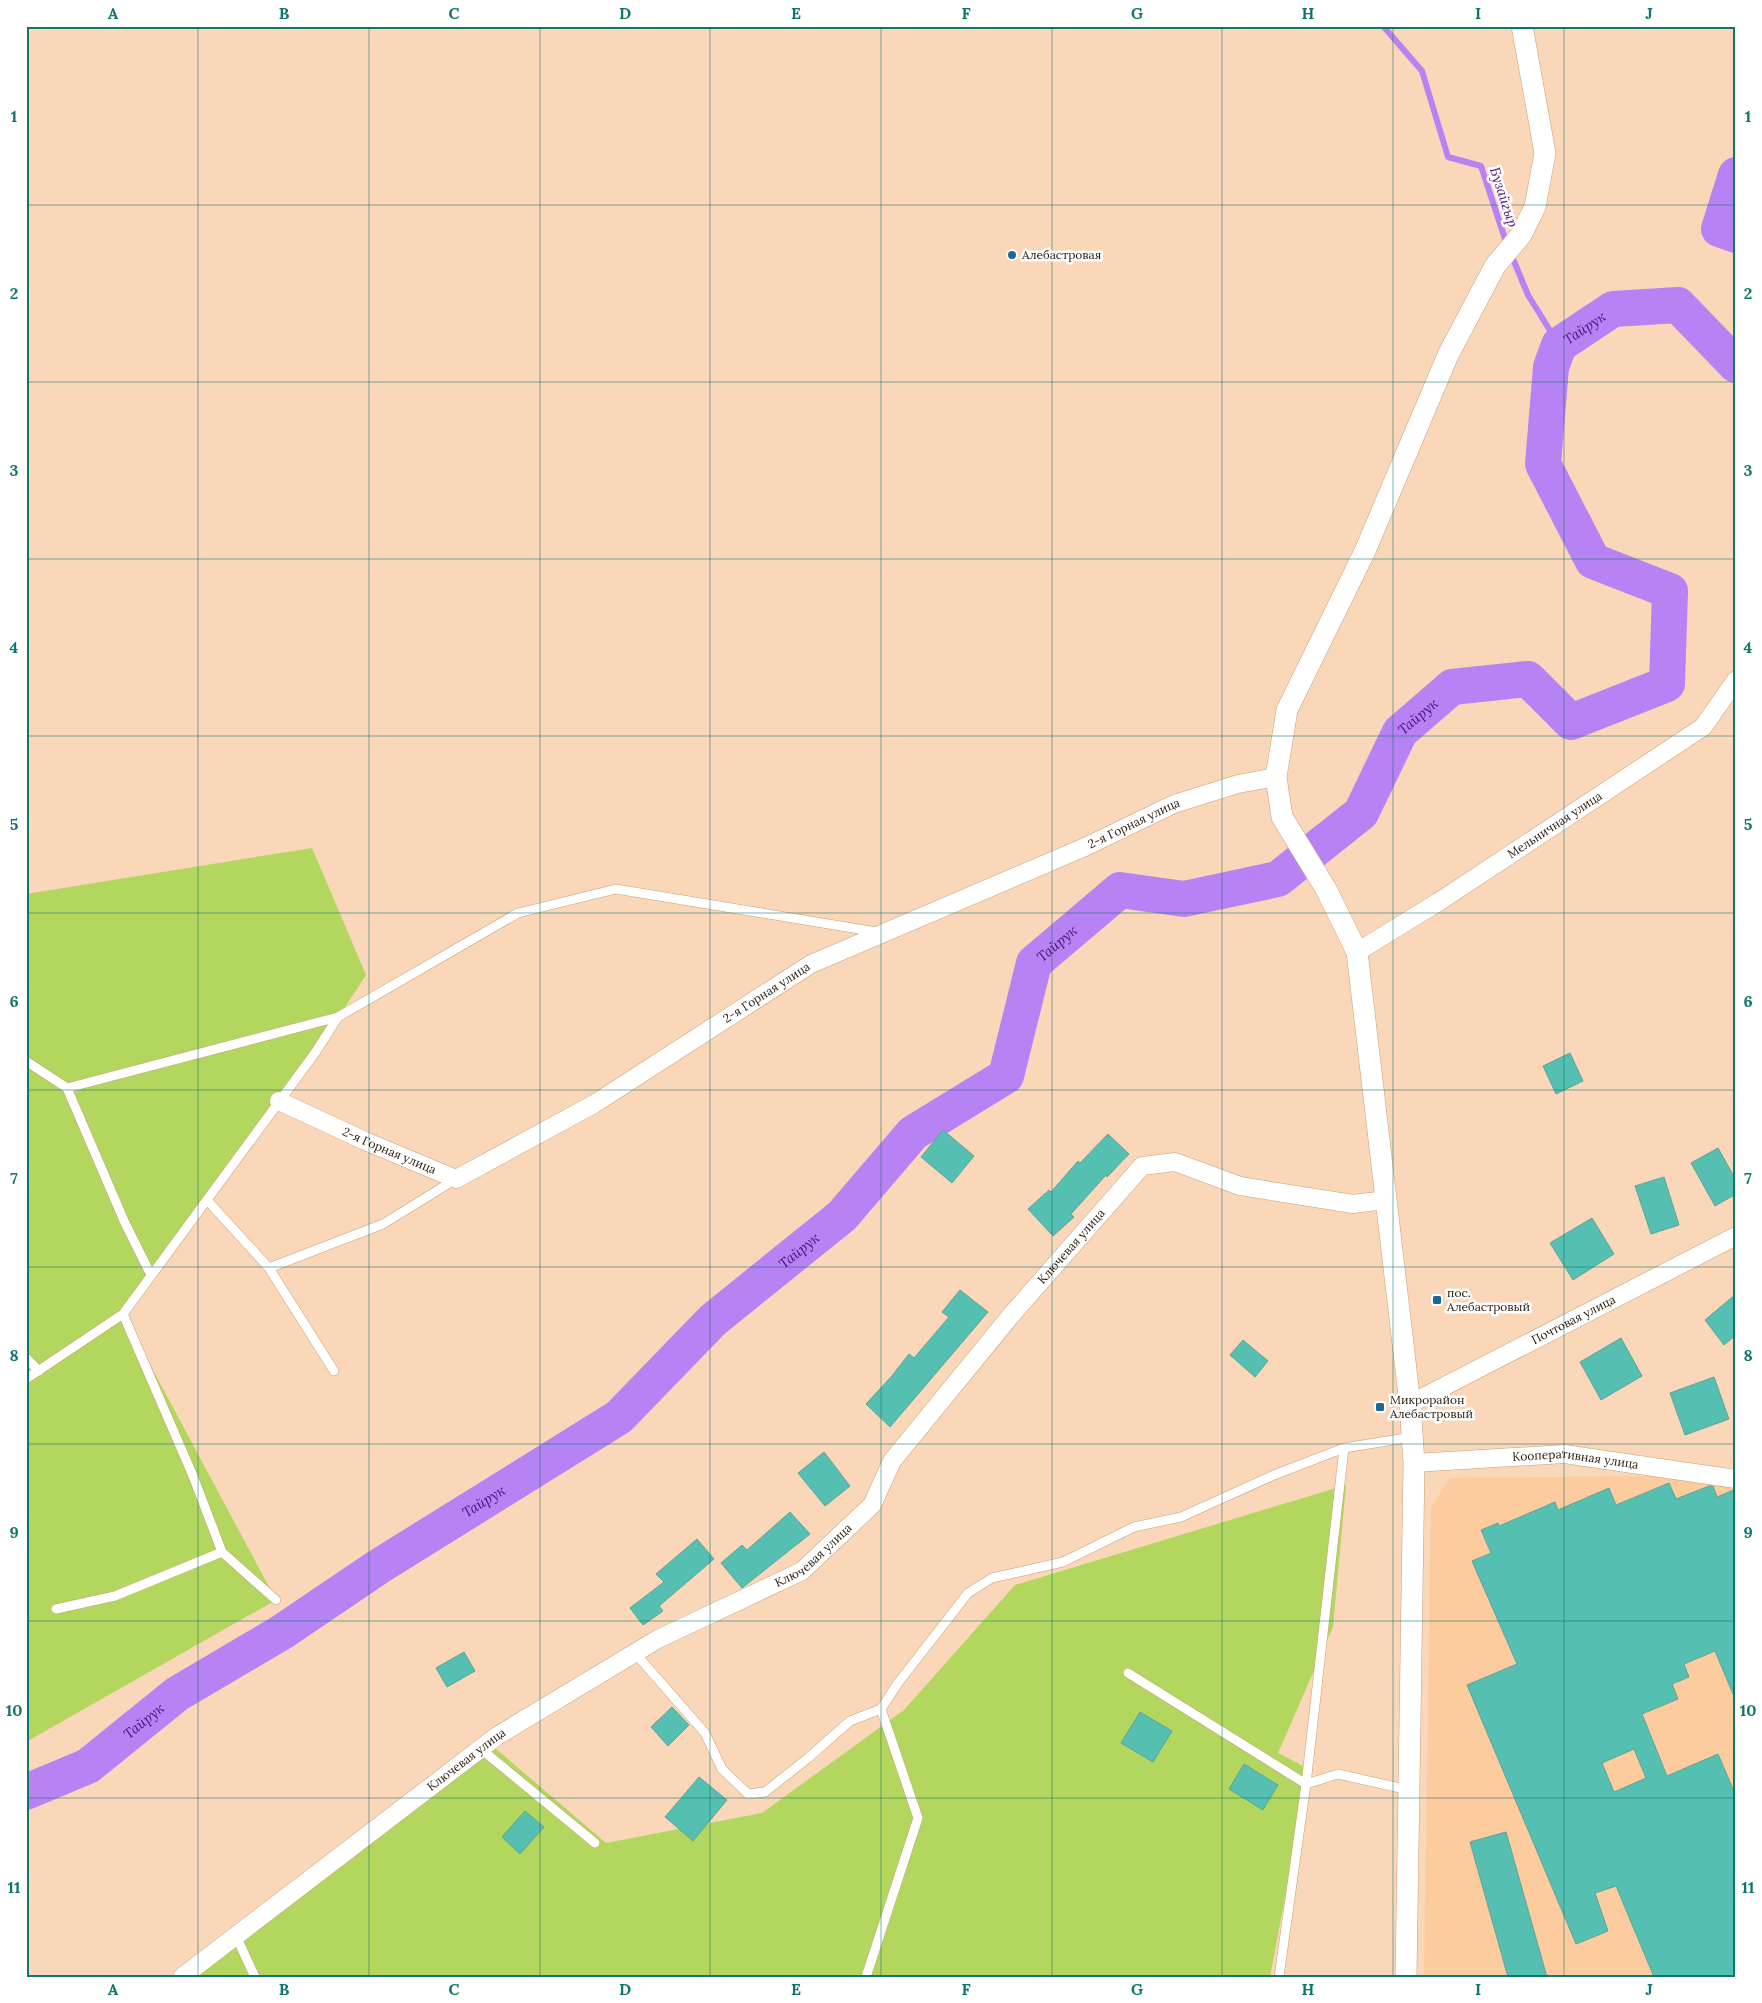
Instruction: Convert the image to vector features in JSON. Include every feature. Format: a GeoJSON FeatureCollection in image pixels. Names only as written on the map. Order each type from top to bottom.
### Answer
{"type":"FeatureCollection","features":[{"type":"Feature","properties":{"kind":"street"},"geometry":{"type":"LineString","coordinates":[[1406,1977],[1414,1463],[1410,1404],[1357,952],[1326,889],[1282,817],[1276,777],[1287,710],[1365,551],[1448,355],[1495,266],[1521,235],[1536,206],[1545,153],[1522,26]]}},
{"type":"Feature","properties":{"kind":"street","name":"Мельничная улица"},"geometry":{"type":"LineString","coordinates":[[1357,952],[1433,906],[1703,727],[1736,680]]}},
{"type":"Feature","properties":{"kind":"street","name":"2-я Горная улица"},"geometry":{"type":"LineString","coordinates":[[280,1101],[365,1142],[456,1179],[594,1104],[811,964],[1085,847],[1174,804],[1238,784],[1276,777]]}},
{"type":"Feature","properties":{"kind":"street","name":"Ключевая улица"},"geometry":{"type":"LineString","coordinates":[[182,1977],[497,1736],[658,1639],[802,1571],[872,1505],[892,1461],[1013,1313],[1142,1166],[1175,1162],[1240,1186],[1353,1204],[1386,1200]]}},
{"type":"Feature","properties":{"kind":"street","name":"Почтовая улица"},"geometry":{"type":"LineString","coordinates":[[1410,1404],[1736,1236]]}},
{"type":"Feature","properties":{"kind":"street","name":"Кооперативная улица"},"geometry":{"type":"LineString","coordinates":[[1414,1463],[1564,1454],[1736,1478]]}},
{"type":"Feature","properties":{"kind":"lane"},"geometry":{"type":"LineString","coordinates":[[67,1088],[338,1017],[518,913],[616,889],[884,933]]}},
{"type":"Feature","properties":{"kind":"lane"},"geometry":{"type":"LineString","coordinates":[[26,1380],[123,1314],[280,1101],[338,1017]]}},
{"type":"Feature","properties":{"kind":"lane"},"geometry":{"type":"LineString","coordinates":[[26,1061],[67,1088],[124,1223],[152,1275]]}},
{"type":"Feature","properties":{"kind":"lane"},"geometry":{"type":"LineString","coordinates":[[268,1268],[383,1224],[456,1179]]}},
{"type":"Feature","properties":{"kind":"lane"},"geometry":{"type":"LineString","coordinates":[[207,1200],[268,1268],[334,1371]]}},
{"type":"Feature","properties":{"kind":"lane"},"geometry":{"type":"LineString","coordinates":[[123,1314],[193,1476],[222,1552],[276,1600]]}},
{"type":"Feature","properties":{"kind":"lane"},"geometry":{"type":"LineString","coordinates":[[26,1358],[39,1371]]}},
{"type":"Feature","properties":{"kind":"lane"},"geometry":{"type":"LineString","coordinates":[[635,1653],[705,1733],[722,1769],[748,1794],[765,1792],[850,1721],[881,1709],[898,1683],[968,1593],[992,1578],[1063,1562],[1134,1527],[1181,1517],[1274,1475],[1344,1448],[1412,1436]]}},
{"type":"Feature","properties":{"kind":"lane"},"geometry":{"type":"LineString","coordinates":[[1279,1977],[1306,1784],[1344,1448]]}},
{"type":"Feature","properties":{"kind":"lane"},"geometry":{"type":"LineString","coordinates":[[56,1608],[115,1596],[222,1552]]}},
{"type":"Feature","properties":{"kind":"lane"},"geometry":{"type":"LineString","coordinates":[[1128,1673],[1306,1784],[1338,1774],[1409,1790]]}},
{"type":"Feature","properties":{"kind":"lane"},"geometry":{"type":"LineString","coordinates":[[866,1977],[918,1818],[881,1709]]}},
{"type":"Feature","properties":{"kind":"lane"},"geometry":{"type":"LineString","coordinates":[[481,1748],[595,1843]]}},
{"type":"Feature","properties":{"kind":"lane"},"geometry":{"type":"LineString","coordinates":[[236,1936],[255,1977]]}},
{"type":"Feature","properties":{"kind":"shaded area"},"geometry":{"type":"Polygon","coordinates":[[[1678,1476],[1736,1484],[1736,1977],[1424,1977],[1431,1507],[1450,1478],[1678,1476]]]}},
{"type":"Feature","properties":{"kind":"green space"},"geometry":{"type":"Polygon","coordinates":[[[312,848],[366,975],[304,1070],[123,1314],[276,1600],[26,1742],[26,894],[312,848]]]}},
{"type":"Feature","properties":{"kind":"green space"},"geometry":{"type":"Polygon","coordinates":[[[1346,1485],[1333,1627],[1278,1753],[1309,1769],[1270,1977],[188,1977],[495,1748],[606,1843],[762,1813],[904,1710],[1015,1585],[1346,1485]]]}},
{"type":"Feature","properties":{"kind":"building"},"geometry":{"type":"Polygon","coordinates":[[[1570,1053],[1583,1081],[1556,1094],[1543,1066],[1570,1053]]]}},
{"type":"Feature","properties":{"kind":"building"},"geometry":{"type":"Polygon","coordinates":[[[943,1130],[974,1156],[952,1183],[921,1157],[943,1130]]]}},
{"type":"Feature","properties":{"kind":"building"},"geometry":{"type":"Polygon","coordinates":[[[1108,1134],[1129,1154],[1107,1177],[1106,1175],[1071,1214],[1074,1217],[1053,1236],[1028,1209],[1049,1190],[1051,1192],[1078,1161],[1080,1163],[1108,1134]]]}},
{"type":"Feature","properties":{"kind":"building"},"geometry":{"type":"Polygon","coordinates":[[[1718,1148],[1736,1180],[1736,1194],[1715,1206],[1691,1163],[1718,1148]]]}},
{"type":"Feature","properties":{"kind":"building"},"geometry":{"type":"Polygon","coordinates":[[[1664,1177],[1679,1225],[1651,1234],[1635,1186],[1664,1177]]]}},
{"type":"Feature","properties":{"kind":"building"},"geometry":{"type":"Polygon","coordinates":[[[1592,1218],[1614,1254],[1573,1280],[1550,1243],[1592,1218]]]}},
{"type":"Feature","properties":{"kind":"building"},"geometry":{"type":"Polygon","coordinates":[[[960,1290],[988,1312],[890,1427],[866,1404],[909,1354],[914,1358],[949,1317],[942,1312],[960,1290]]]}},
{"type":"Feature","properties":{"kind":"building"},"geometry":{"type":"Polygon","coordinates":[[[1736,1294],[1736,1335],[1724,1345],[1705,1320],[1736,1294]]]}},
{"type":"Feature","properties":{"kind":"building"},"geometry":{"type":"Polygon","coordinates":[[[1621,1338],[1642,1376],[1601,1400],[1580,1362],[1621,1338]]]}},
{"type":"Feature","properties":{"kind":"building"},"geometry":{"type":"Polygon","coordinates":[[[1243,1340],[1268,1361],[1255,1377],[1230,1355],[1243,1340]]]}},
{"type":"Feature","properties":{"kind":"building"},"geometry":{"type":"Polygon","coordinates":[[[1714,1377],[1729,1419],[1685,1435],[1670,1393],[1714,1377]]]}},
{"type":"Feature","properties":{"kind":"building"},"geometry":{"type":"Polygon","coordinates":[[[824,1452],[850,1486],[825,1506],[798,1473],[824,1452]]]}},
{"type":"Feature","properties":{"kind":"building"},"geometry":{"type":"Polygon","coordinates":[[[1669,1483],[1676,1499],[1709,1486],[1713,1486],[1717,1497],[1736,1489],[1736,1701],[1715,1651],[1684,1664],[1689,1677],[1672,1684],[1678,1699],[1642,1714],[1667,1776],[1718,1754],[1736,1796],[1736,1977],[1654,1977],[1616,1886],[1595,1893],[1608,1931],[1576,1944],[1467,1685],[1517,1664],[1472,1561],[1491,1553],[1481,1530],[1498,1523],[1499,1526],[1555,1502],[1558,1510],[1609,1488],[1616,1505],[1669,1483]],[[1634,1749],[1602,1763],[1614,1792],[1646,1778],[1634,1749]]]}},
{"type":"Feature","properties":{"kind":"building"},"geometry":{"type":"Polygon","coordinates":[[[790,1512],[810,1534],[742,1588],[721,1563],[742,1545],[747,1550],[790,1512]]]}},
{"type":"Feature","properties":{"kind":"building"},"geometry":{"type":"Polygon","coordinates":[[[697,1539],[714,1559],[659,1606],[663,1611],[643,1625],[630,1608],[664,1582],[656,1574],[697,1539]]]}},
{"type":"Feature","properties":{"kind":"building"},"geometry":{"type":"Polygon","coordinates":[[[464,1652],[475,1671],[447,1687],[436,1668],[464,1652]]]}},
{"type":"Feature","properties":{"kind":"building"},"geometry":{"type":"Polygon","coordinates":[[[672,1707],[689,1725],[668,1746],[651,1727],[672,1707]]]}},
{"type":"Feature","properties":{"kind":"building"},"geometry":{"type":"Polygon","coordinates":[[[1140,1712],[1172,1731],[1153,1762],[1121,1743],[1140,1712]]]}},
{"type":"Feature","properties":{"kind":"building"},"geometry":{"type":"Polygon","coordinates":[[[1244,1764],[1278,1785],[1263,1810],[1229,1789],[1244,1764]]]}},
{"type":"Feature","properties":{"kind":"building"},"geometry":{"type":"Polygon","coordinates":[[[699,1777],[727,1800],[693,1841],[665,1817],[699,1777]]]}},
{"type":"Feature","properties":{"kind":"building"},"geometry":{"type":"Polygon","coordinates":[[[525,1811],[544,1827],[520,1854],[502,1837],[525,1811]]]}},
{"type":"Feature","properties":{"kind":"building"},"geometry":{"type":"Polygon","coordinates":[[[1506,1832],[1547,1977],[1508,1977],[1470,1842],[1506,1832]]]}},
{"type":"Feature","properties":{"kind":"waterway","name":"Бузайгыр"},"geometry":{"type":"LineString","coordinates":[[1383,26],[1422,71],[1448,157],[1481,166],[1507,245]]}},
{"type":"Feature","properties":{"kind":"waterway","name":"Тайрук"},"geometry":{"type":"LineString","coordinates":[[1736,175],[1719,229],[1736,235]]}},
{"type":"Feature","properties":{"kind":"waterway","name":"Бузайгыр"},"geometry":{"type":"LineString","coordinates":[[1511,254],[1528,295],[1559,345]]}},
{"type":"Feature","properties":{"kind":"waterway","name":"Тайрук"},"geometry":{"type":"LineString","coordinates":[[26,1792],[88,1766],[177,1694],[282,1632],[378,1567],[619,1417],[713,1320],[842,1216],[913,1133],[1006,1076],[1034,963],[1120,890],[1184,899],[1278,879],[1361,813],[1400,732],[1452,687],[1528,679],[1571,722],[1667,684],[1670,591],[1593,561],[1543,464],[1551,367],[1559,345],[1613,309],[1678,305],[1736,365]]}},
{"type":"Feature","properties":{"kind":"place","name":"Алебастровая"},"geometry":{"type":"Point","coordinates":[1012,255]}},
{"type":"Feature","properties":{"kind":"place","name":"пос. Алебастровый"},"geometry":{"type":"Point","coordinates":[1437,1300]}},
{"type":"Feature","properties":{"kind":"place","name":"Микрорайон Алебастровый"},"geometry":{"type":"Point","coordinates":[1380,1407]}}]}
